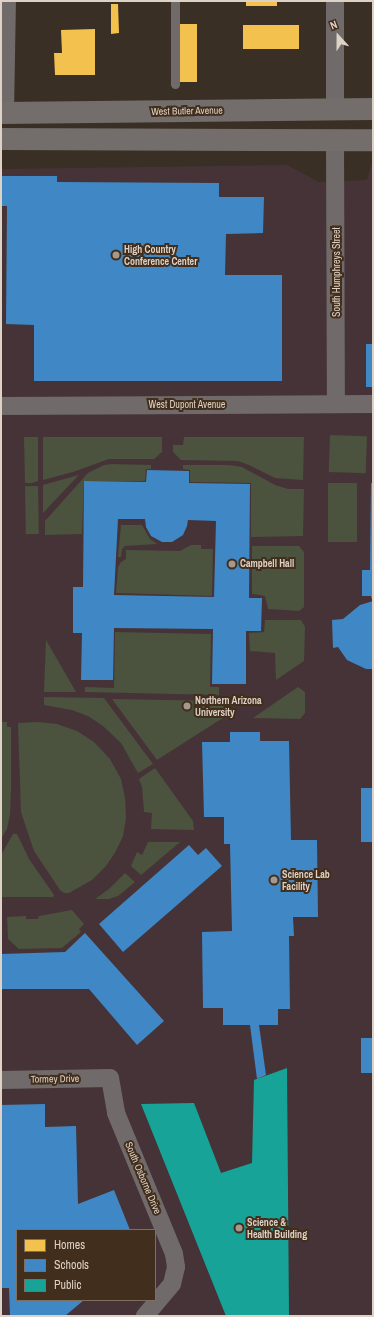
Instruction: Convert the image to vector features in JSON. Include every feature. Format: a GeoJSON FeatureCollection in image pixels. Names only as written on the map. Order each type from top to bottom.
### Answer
{"type":"FeatureCollection","features":[{"type":"Feature","properties":{"kind":"main road","name":"West Butler Avenue"},"geometry":{"type":"LineString","coordinates":[[3,113],[335,109],[373,110]]}},
{"type":"Feature","properties":{"kind":"main road"},"geometry":{"type":"LineString","coordinates":[[335,140],[344,127],[355,121],[373,120]]}},
{"type":"Feature","properties":{"kind":"main road"},"geometry":{"type":"LineString","coordinates":[[1,139],[373,140]]}},
{"type":"Feature","properties":{"kind":"street"},"geometry":{"type":"LineString","coordinates":[[3,113],[7,1]]}},
{"type":"Feature","properties":{"kind":"street"},"geometry":{"type":"LineString","coordinates":[[335,1],[335,109]]}},
{"type":"Feature","properties":{"kind":"street","name":"South Humphreys Street"},"geometry":{"type":"LineString","coordinates":[[335,140],[336,404]]}},
{"type":"Feature","properties":{"kind":"street","name":"West Dupont Avenue"},"geometry":{"type":"LineString","coordinates":[[1,406],[373,404]]}},
{"type":"Feature","properties":{"kind":"street","name":"Tormey Drive"},"geometry":{"type":"LineString","coordinates":[[1,1080],[110,1078]]}},
{"type":"Feature","properties":{"kind":"street","name":"South Osborne Drive"},"geometry":{"type":"LineString","coordinates":[[110,1078],[116,1113],[174,1254],[176,1267],[172,1284],[146,1316]]}},
{"type":"Feature","properties":{"kind":"lane"},"geometry":{"type":"LineString","coordinates":[[175,1],[175,84]]}},
{"type":"Feature","properties":{"kind":"shaded area","name":"Northern Arizona University"},"geometry":{"type":"Polygon","coordinates":[[[373,164],[373,1316],[1,1316],[1,169],[287,165],[319,182],[367,180],[371,165],[373,164]]]}},
{"type":"Feature","properties":{"kind":"green space"},"geometry":{"type":"Polygon","coordinates":[[[330,435],[367,436],[366,473],[329,472],[330,435]]]}},
{"type":"Feature","properties":{"kind":"green space"},"geometry":{"type":"Polygon","coordinates":[[[24,437],[38,437],[38,481],[32,483],[25,483],[24,437]]]}},
{"type":"Feature","properties":{"kind":"green space"},"geometry":{"type":"Polygon","coordinates":[[[43,437],[162,437],[162,452],[154,459],[109,459],[73,472],[43,480],[43,437]]]}},
{"type":"Feature","properties":{"kind":"green space"},"geometry":{"type":"Polygon","coordinates":[[[184,437],[304,437],[303,480],[275,478],[238,461],[181,460],[173,452],[173,445],[183,445],[184,437]]]}},
{"type":"Feature","properties":{"kind":"green space"},"geometry":{"type":"Polygon","coordinates":[[[104,465],[151,465],[151,469],[146,469],[145,481],[84,481],[82,534],[45,535],[45,521],[88,473],[104,465]]]}},
{"type":"Feature","properties":{"kind":"green space"},"geometry":{"type":"Polygon","coordinates":[[[183,465],[229,465],[242,467],[275,485],[288,489],[304,489],[303,536],[251,537],[251,483],[190,482],[190,470],[183,469],[183,465]]]}},
{"type":"Feature","properties":{"kind":"green space"},"geometry":{"type":"Polygon","coordinates":[[[79,475],[58,497],[43,513],[43,485],[79,475]]]}},
{"type":"Feature","properties":{"kind":"green space"},"geometry":{"type":"Polygon","coordinates":[[[328,483],[357,483],[357,542],[328,542],[328,483]]]}},
{"type":"Feature","properties":{"kind":"green space"},"geometry":{"type":"Polygon","coordinates":[[[25,486],[38,486],[39,534],[26,534],[25,486]]]}},
{"type":"Feature","properties":{"kind":"green space"},"geometry":{"type":"Polygon","coordinates":[[[121,525],[142,525],[150,539],[157,544],[125,546],[122,549],[121,557],[118,557],[121,525]]]}},
{"type":"Feature","properties":{"kind":"green space"},"geometry":{"type":"Polygon","coordinates":[[[191,545],[201,545],[201,549],[213,549],[212,596],[116,593],[118,567],[121,562],[126,559],[126,550],[180,551],[191,545]]]}},
{"type":"Feature","properties":{"kind":"green space"},"geometry":{"type":"Polygon","coordinates":[[[252,546],[299,546],[304,552],[304,607],[299,611],[268,609],[265,596],[252,594],[252,546]]]}},
{"type":"Feature","properties":{"kind":"green space"},"geometry":{"type":"Polygon","coordinates":[[[265,620],[301,620],[305,627],[304,661],[276,680],[275,653],[250,651],[249,633],[264,632],[265,620]]]}},
{"type":"Feature","properties":{"kind":"green space"},"geometry":{"type":"Polygon","coordinates":[[[115,632],[211,634],[210,687],[219,687],[219,695],[85,692],[85,687],[114,688],[115,632]]]}},
{"type":"Feature","properties":{"kind":"green space"},"geometry":{"type":"Polygon","coordinates":[[[46,640],[76,692],[44,692],[46,640]]]}},
{"type":"Feature","properties":{"kind":"green space"},"geometry":{"type":"Polygon","coordinates":[[[298,687],[305,692],[305,713],[300,719],[253,718],[298,687]]]}},
{"type":"Feature","properties":{"kind":"green space"},"geometry":{"type":"Polygon","coordinates":[[[44,697],[104,698],[153,764],[138,773],[121,743],[103,726],[88,716],[72,710],[44,705],[44,697]]]}},
{"type":"Feature","properties":{"kind":"green space"},"geometry":{"type":"Polygon","coordinates":[[[112,699],[224,701],[229,714],[157,760],[112,699]]]}},
{"type":"Feature","properties":{"kind":"green space"},"geometry":{"type":"Polygon","coordinates":[[[1,722],[7,722],[7,727],[11,727],[11,790],[10,815],[7,829],[1,839],[1,722]]]}},
{"type":"Feature","properties":{"kind":"green space"},"geometry":{"type":"Polygon","coordinates":[[[38,722],[57,724],[77,731],[94,742],[110,759],[121,779],[125,798],[126,818],[123,836],[116,851],[106,866],[92,880],[69,893],[64,893],[60,890],[34,851],[21,812],[18,723],[38,722]]]}},
{"type":"Feature","properties":{"kind":"green space"},"geometry":{"type":"Polygon","coordinates":[[[155,768],[193,821],[194,830],[151,829],[152,813],[144,812],[142,787],[139,779],[155,768]]]}},
{"type":"Feature","properties":{"kind":"green space"},"geometry":{"type":"Polygon","coordinates":[[[13,834],[17,834],[29,859],[54,895],[53,897],[1,897],[1,855],[13,834]]]}},
{"type":"Feature","properties":{"kind":"green space"},"geometry":{"type":"Polygon","coordinates":[[[148,842],[180,842],[141,875],[131,866],[137,852],[142,855],[148,842]]]}},
{"type":"Feature","properties":{"kind":"green space"},"geometry":{"type":"Polygon","coordinates":[[[125,873],[135,882],[118,896],[109,899],[95,899],[109,889],[125,873]]]}},
{"type":"Feature","properties":{"kind":"green space"},"geometry":{"type":"Polygon","coordinates":[[[72,910],[84,924],[79,929],[81,932],[62,948],[19,949],[8,939],[7,917],[26,916],[26,919],[38,919],[39,916],[72,910]]]}},
{"type":"Feature","properties":{"kind":"building: Homes"},"geometry":{"type":"Polygon","coordinates":[[[246,1],[277,1],[277,6],[246,6],[246,1]]]}},
{"type":"Feature","properties":{"kind":"building: Homes"},"geometry":{"type":"Polygon","coordinates":[[[111,4],[118,4],[119,33],[111,34],[111,4]]]}},
{"type":"Feature","properties":{"kind":"building: Homes"},"geometry":{"type":"Polygon","coordinates":[[[179,24],[197,24],[197,82],[179,82],[179,24]]]}},
{"type":"Feature","properties":{"kind":"building: Homes"},"geometry":{"type":"Polygon","coordinates":[[[243,25],[299,25],[299,49],[243,49],[243,25]]]}},
{"type":"Feature","properties":{"kind":"building: Homes"},"geometry":{"type":"Polygon","coordinates":[[[95,29],[95,75],[55,75],[54,53],[62,53],[61,30],[95,29]]]}},
{"type":"Feature","properties":{"kind":"building: Schools"},"geometry":{"type":"Polygon","coordinates":[[[1,176],[57,176],[57,182],[219,183],[219,197],[264,197],[263,233],[226,234],[225,275],[282,275],[282,381],[34,381],[34,325],[6,324],[7,206],[1,206],[1,176]]]}},
{"type":"Feature","properties":{"kind":"building: Schools"},"geometry":{"type":"Polygon","coordinates":[[[366,344],[373,344],[373,387],[366,387],[366,344]]]}},
{"type":"Feature","properties":{"kind":"building: Schools","name":"Campbell Hall"},"geometry":{"type":"Polygon","coordinates":[[[147,470],[189,471],[189,483],[250,484],[249,598],[262,598],[261,631],[246,631],[246,684],[212,684],[213,629],[114,628],[113,680],[81,680],[82,633],[73,633],[73,587],[83,587],[84,481],[146,482],[147,470]],[[118,519],[114,595],[214,597],[216,521],[188,520],[183,535],[172,542],[162,542],[151,536],[146,527],[145,519],[118,519]]]}},
{"type":"Feature","properties":{"kind":"building: Schools"},"geometry":{"type":"Polygon","coordinates":[[[371,483],[373,483],[372,600],[371,596],[362,596],[362,570],[370,570],[371,483]]]}},
{"type":"Feature","properties":{"kind":"building: Schools"},"geometry":{"type":"Polygon","coordinates":[[[373,601],[373,669],[366,669],[347,660],[338,647],[333,648],[332,620],[343,619],[360,605],[373,601]]]}},
{"type":"Feature","properties":{"kind":"building: Schools","name":"Science Lab Facility"},"geometry":{"type":"Polygon","coordinates":[[[230,732],[260,732],[260,741],[289,741],[291,840],[317,840],[318,917],[293,917],[294,936],[289,936],[290,1009],[278,1009],[278,1025],[259,1025],[266,1075],[257,1079],[250,1025],[223,1025],[223,1008],[203,1008],[202,932],[232,931],[230,844],[224,844],[224,817],[204,817],[202,742],[230,742],[230,732]]]}},
{"type":"Feature","properties":{"kind":"building: Schools"},"geometry":{"type":"Polygon","coordinates":[[[361,788],[373,788],[373,842],[361,842],[361,788]]]}},
{"type":"Feature","properties":{"kind":"building: Schools"},"geometry":{"type":"Polygon","coordinates":[[[189,845],[198,855],[206,848],[222,866],[123,952],[99,924],[189,845]]]}},
{"type":"Feature","properties":{"kind":"building: Schools"},"geometry":{"type":"Polygon","coordinates":[[[85,933],[164,1021],[137,1045],[89,989],[1,989],[1,954],[65,952],[85,933]]]}},
{"type":"Feature","properties":{"kind":"building: Schools"},"geometry":{"type":"Polygon","coordinates":[[[361,1038],[373,1038],[373,1073],[361,1073],[361,1038]]]}},
{"type":"Feature","properties":{"kind":"building: Schools"},"geometry":{"type":"Polygon","coordinates":[[[45,1104],[45,1127],[76,1126],[78,1204],[114,1190],[130,1229],[16,1229],[16,1301],[83,1301],[65,1316],[10,1316],[9,1288],[1,1288],[1,1105],[45,1104]]]}},
{"type":"Feature","properties":{"kind":"building: Public","name":"Science & Health Building"},"geometry":{"type":"Polygon","coordinates":[[[287,1068],[289,1316],[226,1316],[141,1104],[194,1103],[221,1173],[252,1163],[254,1080],[287,1068]]]}},
{"type":"Feature","properties":{"kind":"place","name":"High Country Conference Center"},"geometry":{"type":"Point","coordinates":[116,255]}},
{"type":"Feature","properties":{"kind":"place","name":"Campbell Hall"},"geometry":{"type":"Point","coordinates":[232,564]}},
{"type":"Feature","properties":{"kind":"place","name":"Northern Arizona University"},"geometry":{"type":"Point","coordinates":[187,706]}},
{"type":"Feature","properties":{"kind":"place","name":"Science Lab Facility"},"geometry":{"type":"Point","coordinates":[274,880]}},
{"type":"Feature","properties":{"kind":"place","name":"Science & Health Building"},"geometry":{"type":"Point","coordinates":[239,1228]}}]}
